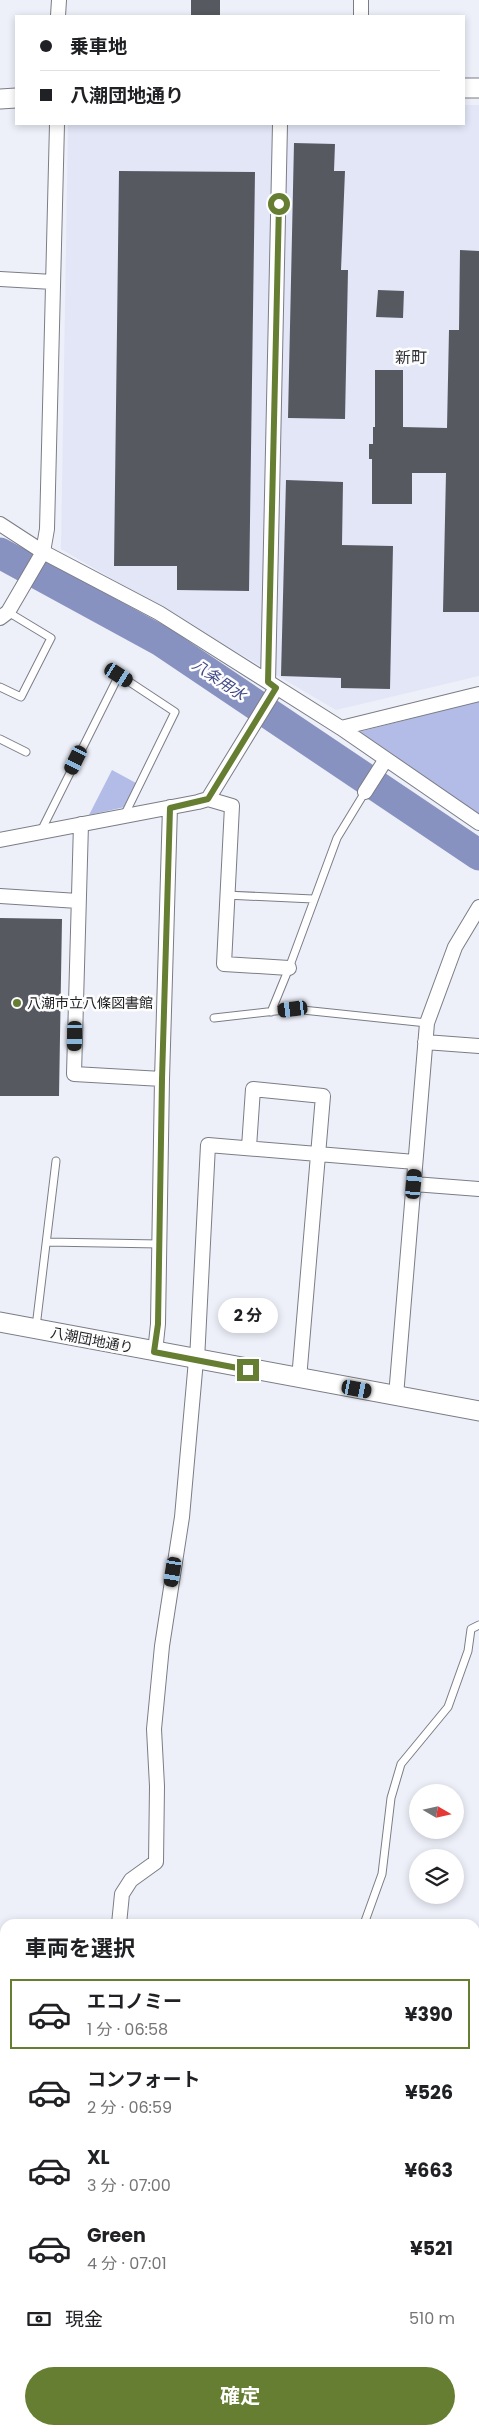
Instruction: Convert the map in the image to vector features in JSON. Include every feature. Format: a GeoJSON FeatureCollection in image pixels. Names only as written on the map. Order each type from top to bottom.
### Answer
{"type":"FeatureCollection","features":[{"type":"Feature","properties":{"kind":"street"},"geometry":{"type":"LineString","coordinates":[[58,15],[59,0]]}},
{"type":"Feature","properties":{"kind":"street"},"geometry":{"type":"LineString","coordinates":[[361,0],[361,15]]}},
{"type":"Feature","properties":{"kind":"street"},"geometry":{"type":"LineString","coordinates":[[465,88],[479,88]]}},
{"type":"Feature","properties":{"kind":"street"},"geometry":{"type":"LineString","coordinates":[[0,99],[15,98]]}},
{"type":"Feature","properties":{"kind":"street"},"geometry":{"type":"LineString","coordinates":[[4,615],[43,552],[46,529],[57,125]]}},
{"type":"Feature","properties":{"kind":"street"},"geometry":{"type":"LineString","coordinates":[[208,799],[272,689],[280,125]]}},
{"type":"Feature","properties":{"kind":"street"},"geometry":{"type":"LineString","coordinates":[[0,279],[53,282]]}},
{"type":"Feature","properties":{"kind":"street"},"geometry":{"type":"LineString","coordinates":[[0,524],[43,552],[159,613],[272,689],[341,728],[382,764],[479,823]]}},
{"type":"Feature","properties":{"kind":"street"},"geometry":{"type":"LineString","coordinates":[[341,728],[479,694]]}},
{"type":"Feature","properties":{"kind":"street"},"geometry":{"type":"LineString","coordinates":[[365,792],[382,764]]}},
{"type":"Feature","properties":{"kind":"street"},"geometry":{"type":"LineString","coordinates":[[0,840],[208,799],[232,806],[224,964],[289,968]]}},
{"type":"Feature","properties":{"kind":"street"},"geometry":{"type":"LineString","coordinates":[[154,1352],[158,1324],[162,1079],[170,808]]}},
{"type":"Feature","properties":{"kind":"street"},"geometry":{"type":"LineString","coordinates":[[81,824],[74,1074],[162,1079]]}},
{"type":"Feature","properties":{"kind":"street"},"geometry":{"type":"LineString","coordinates":[[0,896],[78,901]]}},
{"type":"Feature","properties":{"kind":"street"},"geometry":{"type":"LineString","coordinates":[[396,1396],[427,1023],[455,947],[479,907]]}},
{"type":"Feature","properties":{"kind":"street"},"geometry":{"type":"LineString","coordinates":[[425,1042],[479,1046]]}},
{"type":"Feature","properties":{"kind":"street"},"geometry":{"type":"LineString","coordinates":[[249,1147],[253,1089],[323,1096],[300,1379]]}},
{"type":"Feature","properties":{"kind":"street"},"geometry":{"type":"LineString","coordinates":[[119,1919],[122,1894],[131,1880],[156,1862],[157,1786],[154,1728],[162,1646],[182,1517],[197,1360],[208,1145],[415,1162]]}},
{"type":"Feature","properties":{"kind":"street"},"geometry":{"type":"LineString","coordinates":[[414,1184],[479,1189]]}},
{"type":"Feature","properties":{"kind":"street","name":"八潮団地通り"},"geometry":{"type":"LineString","coordinates":[[0,1322],[479,1411]]}},
{"type":"Feature","properties":{"kind":"lane"},"geometry":{"type":"LineString","coordinates":[[0,687],[21,697],[51,638],[4,615]]}},
{"type":"Feature","properties":{"kind":"lane"},"geometry":{"type":"LineString","coordinates":[[42,831],[119,675],[175,712],[124,816]]}},
{"type":"Feature","properties":{"kind":"lane"},"geometry":{"type":"LineString","coordinates":[[0,739],[26,752]]}},
{"type":"Feature","properties":{"kind":"lane"},"geometry":{"type":"LineString","coordinates":[[270,1012],[289,968],[337,838],[365,792]]}},
{"type":"Feature","properties":{"kind":"lane"},"geometry":{"type":"LineString","coordinates":[[226,895],[313,899]]}},
{"type":"Feature","properties":{"kind":"lane"},"geometry":{"type":"LineString","coordinates":[[214,1018],[293,1009],[427,1023]]}},
{"type":"Feature","properties":{"kind":"lane"},"geometry":{"type":"LineString","coordinates":[[36,1329],[56,1161]]}},
{"type":"Feature","properties":{"kind":"lane"},"geometry":{"type":"LineString","coordinates":[[47,1242],[159,1244]]}},
{"type":"Feature","properties":{"kind":"lane"},"geometry":{"type":"LineString","coordinates":[[366,1919],[382,1874],[392,1798],[401,1764],[448,1707],[468,1651],[471,1629],[479,1625]]}},
{"type":"Feature","properties":{"kind":"shaded area"},"geometry":{"type":"Polygon","coordinates":[[[465,105],[479,105],[479,676],[336,710],[61,549],[68,125],[465,125],[465,105]]]}},
{"type":"Feature","properties":{"kind":"shaded area"},"geometry":{"type":"Polygon","coordinates":[[[479,701],[479,825],[355,733],[479,701]]]}},
{"type":"Feature","properties":{"kind":"shaded area"},"geometry":{"type":"Polygon","coordinates":[[[112,770],[136,783],[125,807],[89,815],[112,770]]]}},
{"type":"Feature","properties":{"kind":"building"},"geometry":{"type":"Polygon","coordinates":[[[191,0],[220,0],[220,15],[191,15],[191,0]]]}},
{"type":"Feature","properties":{"kind":"building"},"geometry":{"type":"Polygon","coordinates":[[[294,143],[335,144],[334,171],[345,171],[341,270],[348,270],[345,419],[288,418],[294,143]]]}},
{"type":"Feature","properties":{"kind":"building"},"geometry":{"type":"Polygon","coordinates":[[[119,171],[255,172],[249,591],[177,590],[177,566],[114,566],[119,171]]]}},
{"type":"Feature","properties":{"kind":"building"},"geometry":{"type":"Polygon","coordinates":[[[460,250],[479,251],[479,612],[443,612],[446,473],[412,473],[412,504],[372,504],[372,459],[369,459],[369,444],[373,444],[373,427],[375,427],[375,370],[403,370],[403,427],[447,428],[449,330],[459,330],[460,250]]]}},
{"type":"Feature","properties":{"kind":"building"},"geometry":{"type":"Polygon","coordinates":[[[378,290],[404,291],[403,318],[376,317],[378,290]]]}},
{"type":"Feature","properties":{"kind":"building"},"geometry":{"type":"Polygon","coordinates":[[[286,480],[343,482],[342,545],[393,546],[390,689],[341,688],[341,678],[281,676],[286,480]]]}},
{"type":"Feature","properties":{"kind":"building"},"geometry":{"type":"Polygon","coordinates":[[[0,918],[62,919],[59,1096],[0,1096],[0,918]]]}},
{"type":"Feature","properties":{"kind":"waterway","name":"八条用水"},"geometry":{"type":"LineString","coordinates":[[0,553],[161,641],[479,855]]}},
{"type":"Feature","properties":{"kind":"place","name":"八潮市立八條図書館"},"geometry":{"type":"Point","coordinates":[17,1003]}},
{"type":"Feature","properties":{"kind":"district","name":"新町"},"geometry":{"type":"Point","coordinates":[411,357]}},
{"type":"Feature","properties":{"kind":"route"},"geometry":{"type":"LineString","coordinates":[[248,1370],[154,1352],[158,1324],[162,1079],[170,808],[208,799],[254,721],[276,688],[268,682],[279,204]]}}]}
